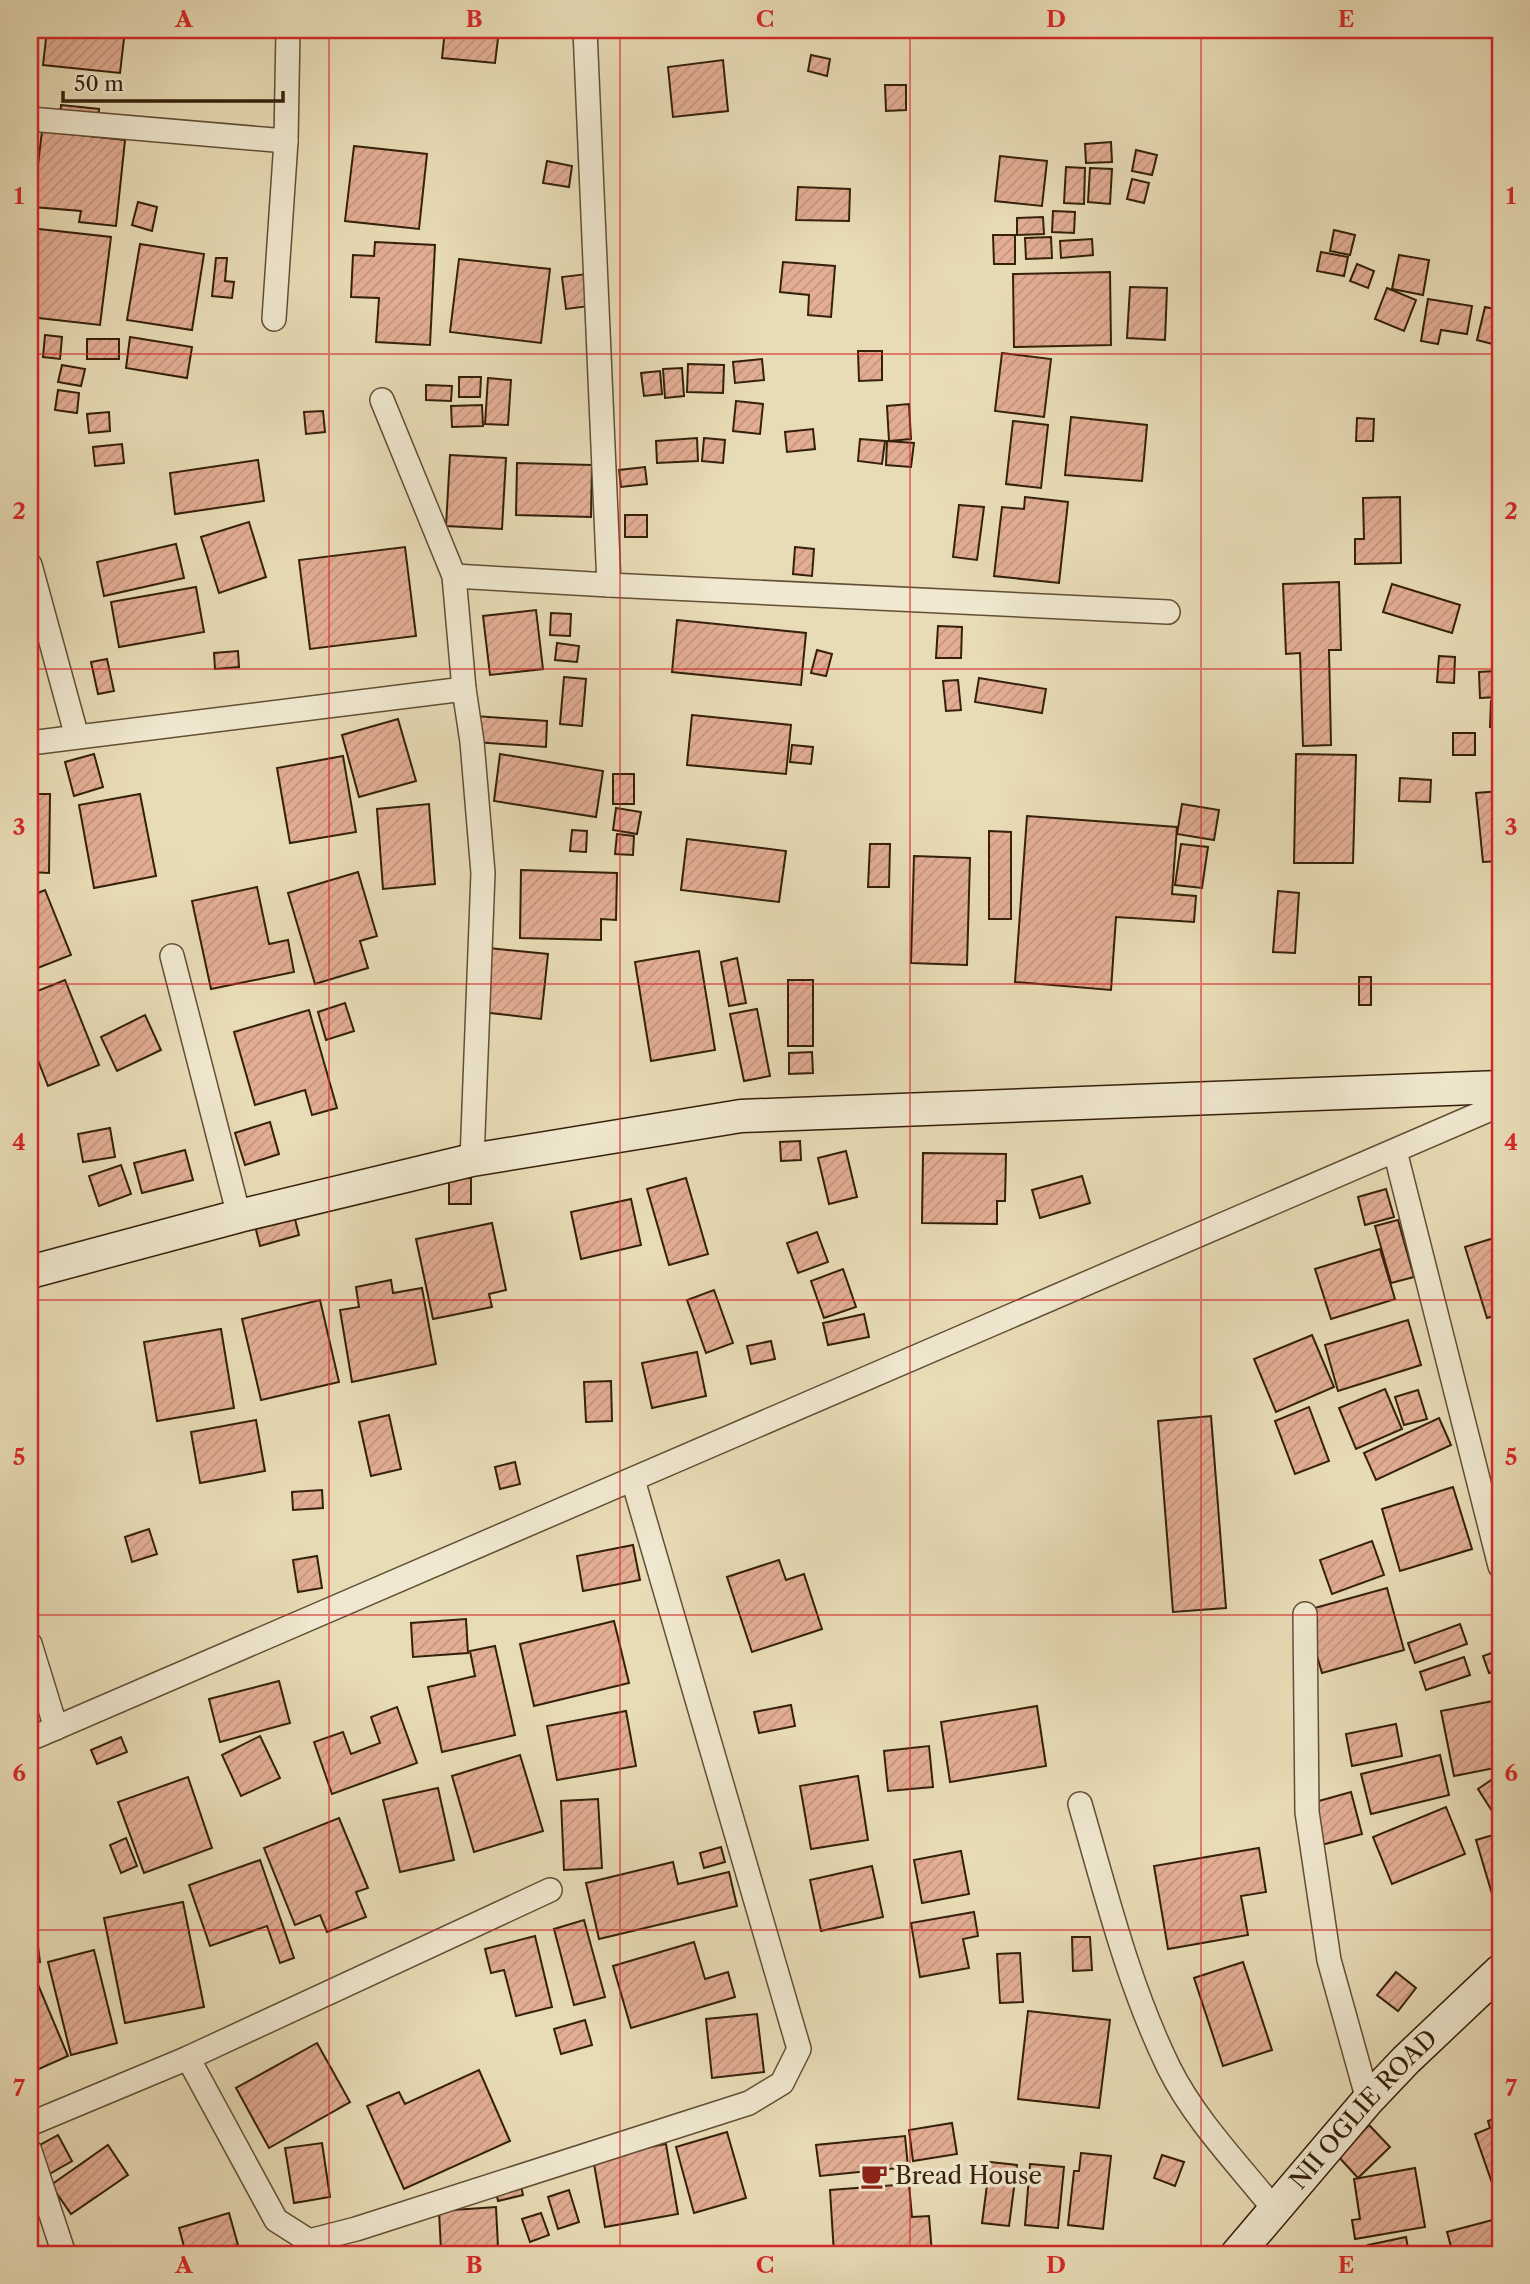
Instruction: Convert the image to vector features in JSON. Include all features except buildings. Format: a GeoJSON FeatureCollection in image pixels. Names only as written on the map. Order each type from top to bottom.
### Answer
{"type":"FeatureCollection","features":[{"type":"Feature","properties":{"kind":"street"},"geometry":{"type":"LineString","coordinates":[[274,319],[286,141],[288,30]]}},
{"type":"Feature","properties":{"kind":"street"},"geometry":{"type":"LineString","coordinates":[[585,30],[609,585]]}},
{"type":"Feature","properties":{"kind":"street"},"geometry":{"type":"LineString","coordinates":[[30,119],[286,141]]}},
{"type":"Feature","properties":{"kind":"street"},"geometry":{"type":"LineString","coordinates":[[382,400],[454,576],[483,873],[472,1160]]}},
{"type":"Feature","properties":{"kind":"street"},"geometry":{"type":"LineString","coordinates":[[30,565],[77,737]]}},
{"type":"Feature","properties":{"kind":"street"},"geometry":{"type":"LineString","coordinates":[[454,576],[1168,612]]}},
{"type":"Feature","properties":{"kind":"street"},"geometry":{"type":"LineString","coordinates":[[30,743],[464,689]]}},
{"type":"Feature","properties":{"kind":"street"},"geometry":{"type":"LineString","coordinates":[[172,956],[239,1216]]}},
{"type":"Feature","properties":{"kind":"street"},"geometry":{"type":"LineString","coordinates":[[30,1272],[239,1216],[472,1160],[741,1116],[1500,1087]]}},
{"type":"Feature","properties":{"kind":"street"},"geometry":{"type":"LineString","coordinates":[[30,1739],[1500,1105]]}},
{"type":"Feature","properties":{"kind":"street"},"geometry":{"type":"LineString","coordinates":[[1395,1151],[1500,1566]]}},
{"type":"Feature","properties":{"kind":"street"},"geometry":{"type":"LineString","coordinates":[[188,2058],[276,2220],[309,2241],[356,2229],[748,2103],[782,2083],[799,2049],[633,1480]]}},
{"type":"Feature","properties":{"kind":"street"},"geometry":{"type":"LineString","coordinates":[[1305,1614],[1307,1812],[1329,1960],[1368,2100]]}},
{"type":"Feature","properties":{"kind":"street"},"geometry":{"type":"LineString","coordinates":[[30,1644],[56,1728]]}},
{"type":"Feature","properties":{"kind":"street"},"geometry":{"type":"LineString","coordinates":[[1080,1804],[1134,1988],[1169,2069],[1193,2108],[1274,2210]]}},
{"type":"Feature","properties":{"kind":"street"},"geometry":{"type":"LineString","coordinates":[[30,2124],[188,2058],[550,1890]]}},
{"type":"Feature","properties":{"kind":"street","name":"NII OGLIE ROAD"},"geometry":{"type":"LineString","coordinates":[[1237,2254],[1368,2100],[1500,1971]]}},
{"type":"Feature","properties":{"kind":"street"},"geometry":{"type":"LineString","coordinates":[[30,2151],[64,2254]]}},
{"type":"Feature","properties":{"kind":"place","name":"Bread House"},"geometry":{"type":"Point","coordinates":[874,2176]}}]}
